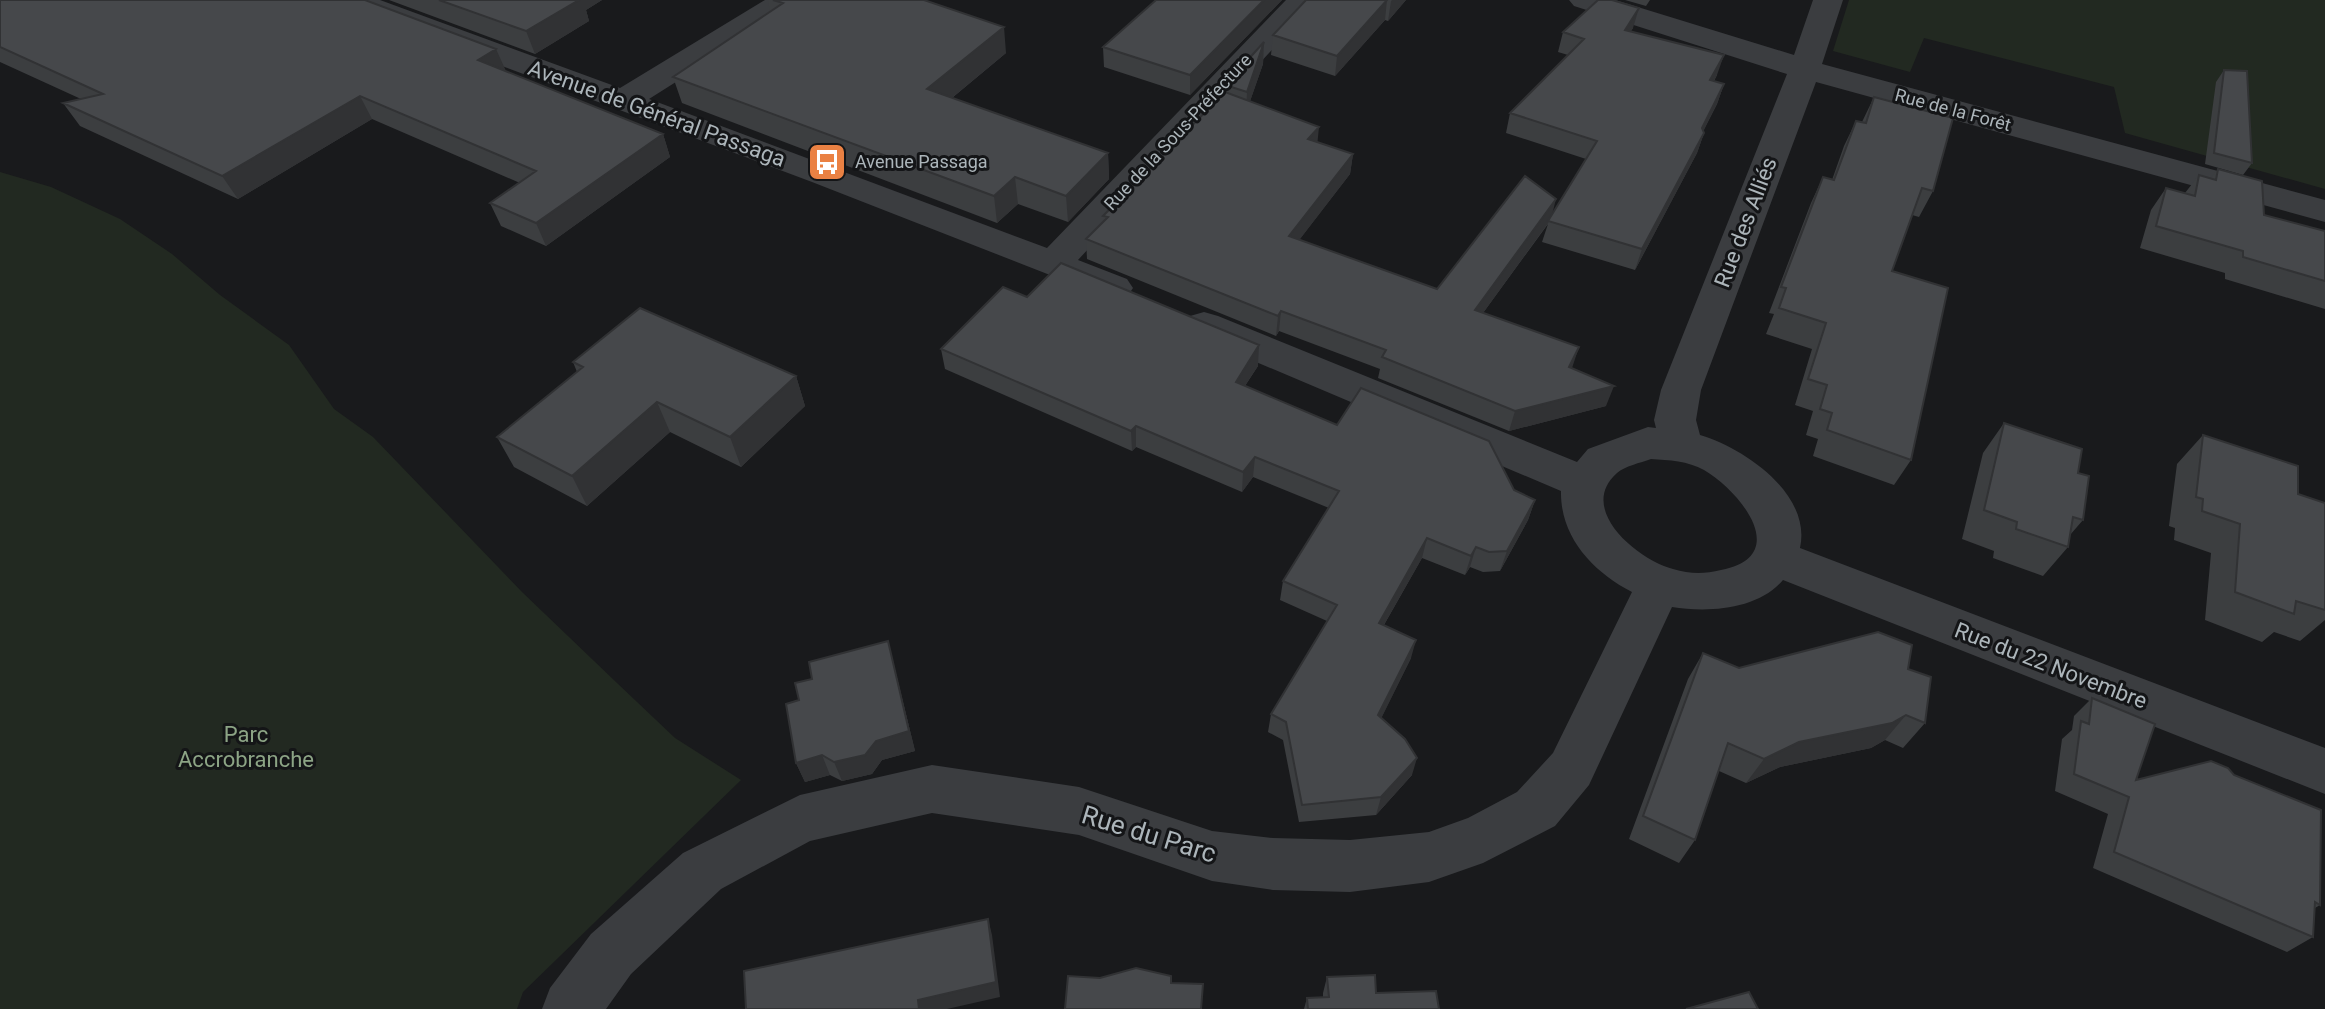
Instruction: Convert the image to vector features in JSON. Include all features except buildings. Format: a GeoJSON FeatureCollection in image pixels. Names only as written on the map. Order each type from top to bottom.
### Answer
{"type":"FeatureCollection","features":[{"type":"Feature","properties":{"kind":"street","name":"Avenue de Général Passaga"},"geometry":{"type":"LineString","coordinates":[[352,0],[1054,263],[1582,482]]}},
{"type":"Feature","properties":{"kind":"street"},"geometry":{"type":"LineString","coordinates":[[624,100],[786,0]]}},
{"type":"Feature","properties":{"kind":"street","name":"Rue de la Sous-Préfecture"},"geometry":{"type":"LineString","coordinates":[[1054,263],[1303,0]]}},
{"type":"Feature","properties":{"kind":"street","name":"Rue de la Forêt"},"geometry":{"type":"LineString","coordinates":[[1584,0],[1805,69],[2325,211]]}},
{"type":"Feature","properties":{"kind":"street","name":"Rue des Alliés"},"geometry":{"type":"LineString","coordinates":[[1681,446],[1675,420],[1681,390],[1805,69],[1828,0]]}},
{"type":"Feature","properties":{"kind":"street"},"geometry":{"type":"LineString","coordinates":[[1648,443],[1681,446],[1716,457],[1747,476],[1770,502],[1780,530],[1776,558],[1759,578],[1731,590],[1696,593],[1659,585],[1621,566],[1593,539],[1580,510],[1582,482],[1596,462],[1619,449],[1648,443]]}},
{"type":"Feature","properties":{"kind":"street","name":"Rue du 22 Novembre"},"geometry":{"type":"LineString","coordinates":[[1776,558],[2325,771]]}},
{"type":"Feature","properties":{"kind":"street","name":"Rue du Parc"},"geometry":{"type":"LineString","coordinates":[[571,1009],[611,954],[702,871],[800,819],[932,789],[1079,811],[1212,856],[1273,864],[1350,866],[1429,857],[1483,838],[1536,809],[1571,769],[1659,585]]}},
{"type":"Feature","properties":{"kind":"green space"},"geometry":{"type":"Polygon","coordinates":[[[1849,0],[2325,0],[2325,189],[2125,133],[2114,87],[1924,38],[1910,72],[1833,51],[1849,0]]]}},
{"type":"Feature","properties":{"kind":"green space","name":"Parc Accrobranche"},"geometry":{"type":"Polygon","coordinates":[[[0,172],[51,187],[120,219],[172,254],[220,295],[289,345],[334,409],[373,437],[522,592],[675,738],[741,780],[523,992],[517,1009],[0,1009],[0,172]]]}},
{"type":"Feature","properties":{"kind":"place","name":"Avenue Passaga"},"geometry":{"type":"Point","coordinates":[827,162]}}]}
